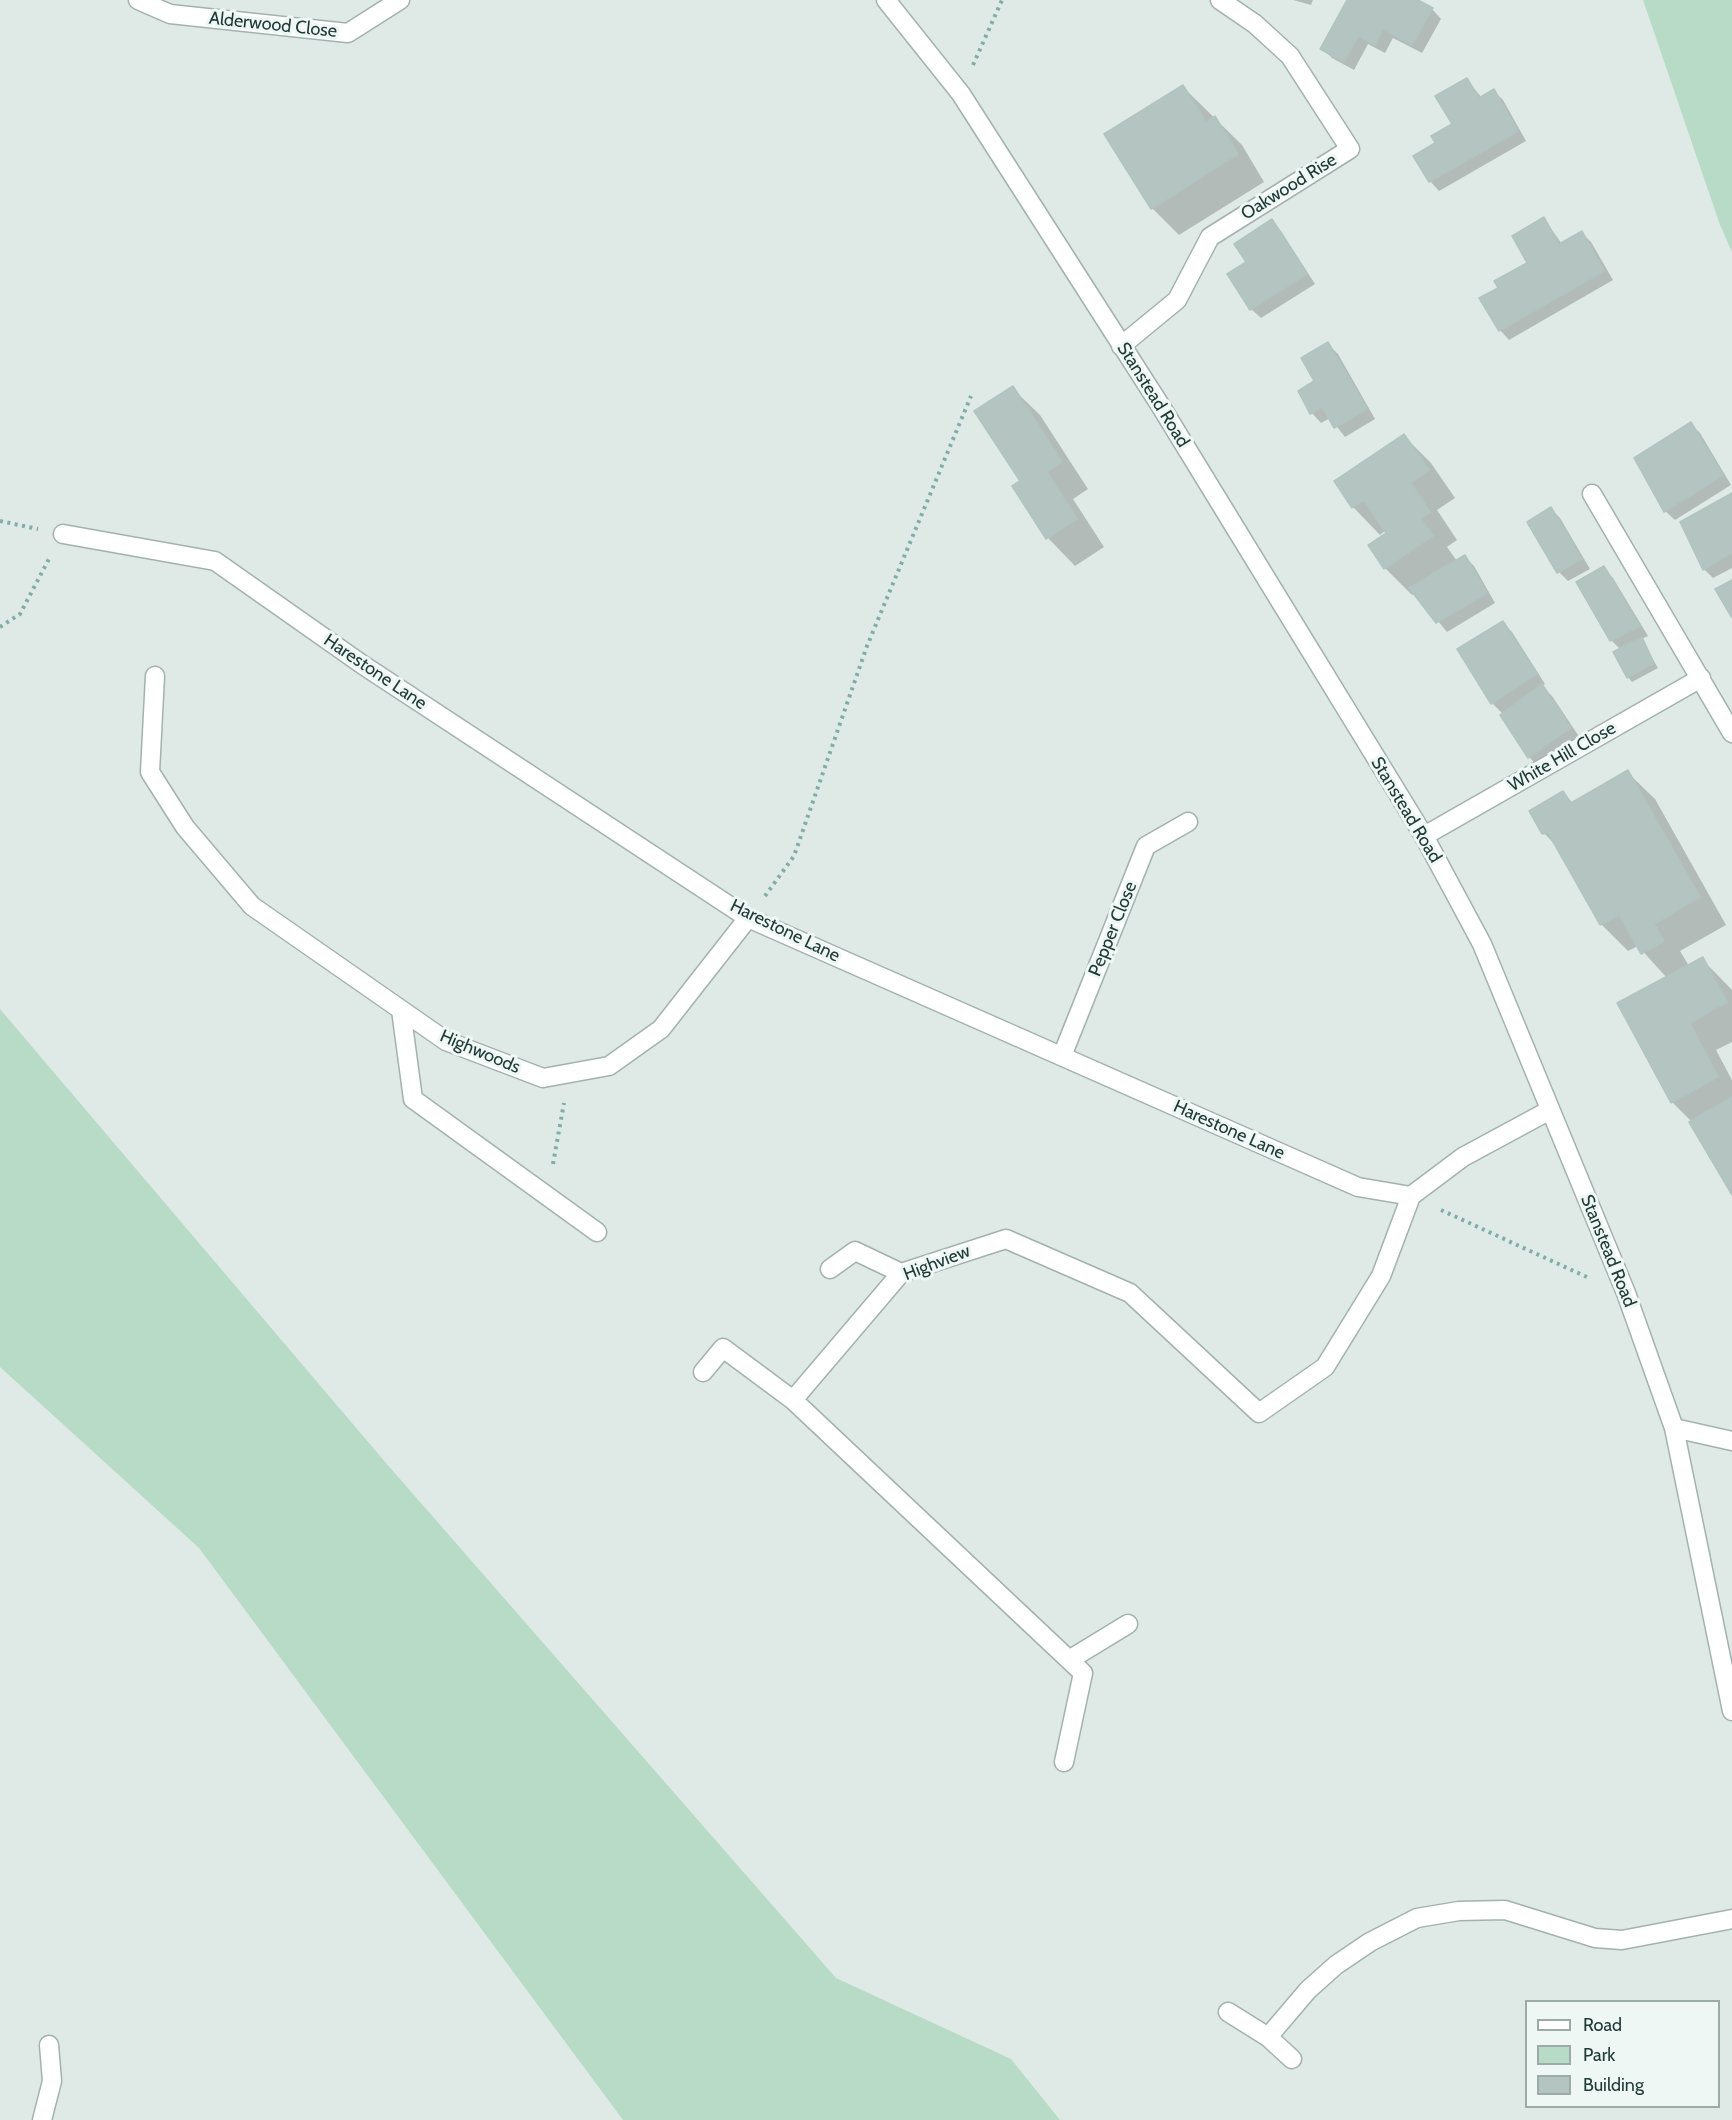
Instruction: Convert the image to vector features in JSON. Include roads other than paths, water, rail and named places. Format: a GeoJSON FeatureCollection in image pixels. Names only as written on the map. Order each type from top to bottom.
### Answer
{"type":"FeatureCollection","features":[{"type":"Feature","properties":{"kind":"street","name":"Alderwood Close"},"geometry":{"type":"LineString","coordinates":[[138,0],[170,14],[348,33],[400,0]]}},
{"type":"Feature","properties":{"kind":"street","name":"Stanstead Road"},"geometry":{"type":"LineString","coordinates":[[886,0],[961,94],[1121,346],[1424,836],[1482,944],[1626,1293],[1674,1428],[1732,1711]]}},
{"type":"Feature","properties":{"kind":"street","name":"Oakwood Rise"},"geometry":{"type":"LineString","coordinates":[[1121,346],[1177,300],[1210,237],[1350,149],[1290,56],[1255,24],[1220,0]]}},
{"type":"Feature","properties":{"kind":"street"},"geometry":{"type":"LineString","coordinates":[[1592,494],[1732,732]]}},
{"type":"Feature","properties":{"kind":"street","name":"Harestone Lane"},"geometry":{"type":"LineString","coordinates":[[63,534],[214,561],[363,665],[748,918],[1358,1187],[1411,1196]]}},
{"type":"Feature","properties":{"kind":"street","name":"Highwoods"},"geometry":{"type":"LineString","coordinates":[[155,676],[150,772],[185,827],[252,906],[446,1041],[543,1078],[609,1066],[661,1029],[748,918]]}},
{"type":"Feature","properties":{"kind":"street","name":"White Hill Close"},"geometry":{"type":"LineString","coordinates":[[1424,836],[1701,678]]}},
{"type":"Feature","properties":{"kind":"street","name":"Pepper Close"},"geometry":{"type":"LineString","coordinates":[[1062,1056],[1146,846],[1188,822]]}},
{"type":"Feature","properties":{"kind":"street"},"geometry":{"type":"LineString","coordinates":[[401,1010],[413,1099],[597,1232]]}},
{"type":"Feature","properties":{"kind":"street"},"geometry":{"type":"LineString","coordinates":[[1411,1196],[1463,1157],[1550,1110]]}},
{"type":"Feature","properties":{"kind":"street","name":"Highview"},"geometry":{"type":"LineString","coordinates":[[793,1400],[901,1273],[1006,1239],[1130,1293],[1259,1413],[1325,1367],[1381,1276],[1411,1196]]}},
{"type":"Feature","properties":{"kind":"street"},"geometry":{"type":"LineString","coordinates":[[830,1269],[855,1251],[901,1273]]}},
{"type":"Feature","properties":{"kind":"street"},"geometry":{"type":"LineString","coordinates":[[703,1372],[723,1348],[793,1400],[1083,1673],[1064,1762]]}},
{"type":"Feature","properties":{"kind":"street"},"geometry":{"type":"LineString","coordinates":[[1674,1428],[1732,1441]]}},
{"type":"Feature","properties":{"kind":"street"},"geometry":{"type":"LineString","coordinates":[[1069,1660],[1128,1624]]}},
{"type":"Feature","properties":{"kind":"street"},"geometry":{"type":"LineString","coordinates":[[1268,2037],[1308,1990],[1336,1965],[1370,1942],[1417,1918],[1460,1911],[1505,1910],[1595,1938],[1622,1940],[1732,1919]]}},
{"type":"Feature","properties":{"kind":"street"},"geometry":{"type":"LineString","coordinates":[[1228,2012],[1268,2037],[1292,2059]]}},
{"type":"Feature","properties":{"kind":"street"},"geometry":{"type":"LineString","coordinates":[[42,2120],[52,2081],[49,2045]]}}]}
